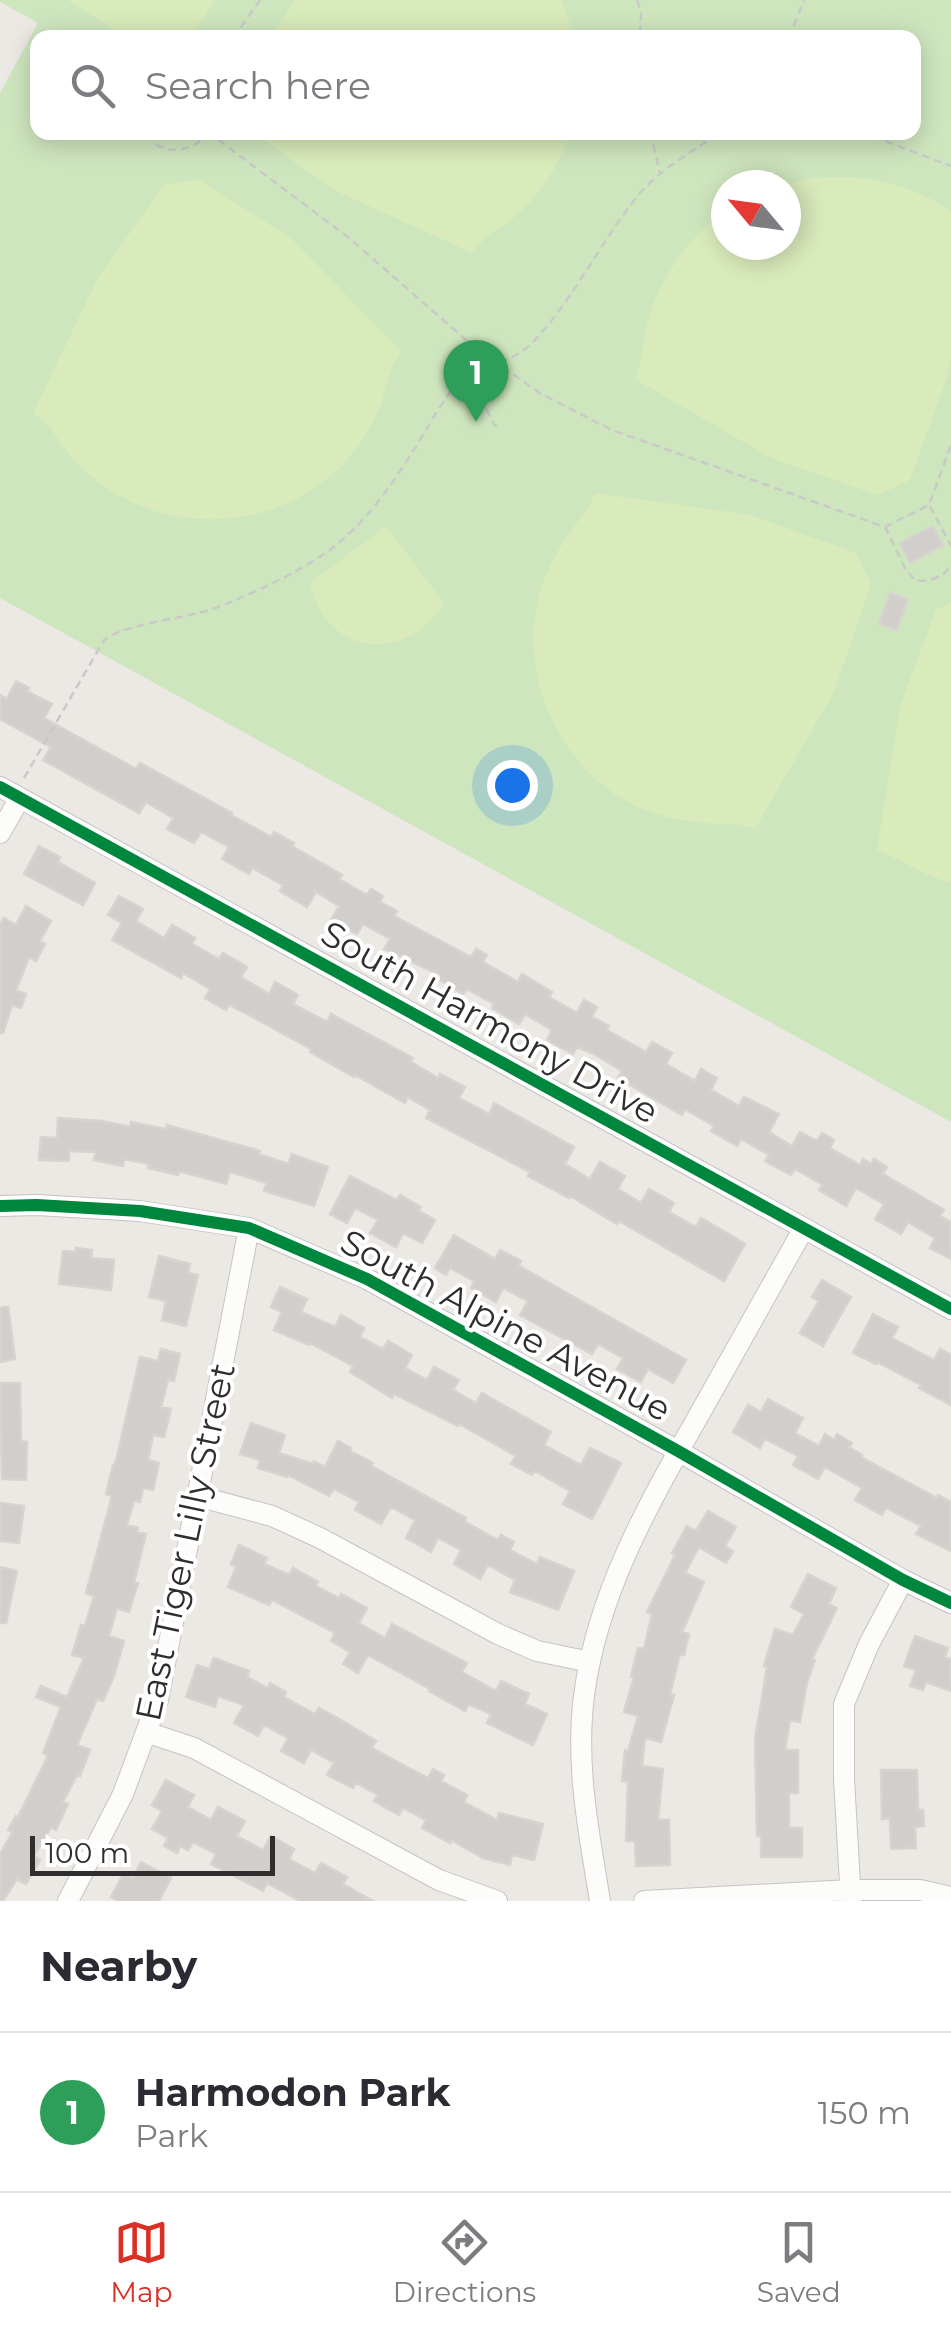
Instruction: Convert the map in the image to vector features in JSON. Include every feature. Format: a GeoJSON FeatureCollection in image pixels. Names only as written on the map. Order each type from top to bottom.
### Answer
{"type":"FeatureCollection","features":[{"type":"Feature","properties":{"kind":"street","name":"South Harmony Drive"},"geometry":{"type":"LineString","coordinates":[[0,787],[951,1309]]}},
{"type":"Feature","properties":{"kind":"street"},"geometry":{"type":"LineString","coordinates":[[0,833],[20,798]]}},
{"type":"Feature","properties":{"kind":"street","name":"South Alpine Avenue"},"geometry":{"type":"LineString","coordinates":[[0,1206],[140,1211],[249,1228],[367,1279],[903,1580],[951,1603]]}},
{"type":"Feature","properties":{"kind":"street","name":"East Tiger Lilly Street"},"geometry":{"type":"LineString","coordinates":[[68,1901],[123,1794],[158,1700],[249,1228]]}},
{"type":"Feature","properties":{"kind":"street"},"geometry":{"type":"LineString","coordinates":[[600,1901],[581,1781],[583,1698],[590,1662],[618,1570],[634,1533],[804,1228]]}},
{"type":"Feature","properties":{"kind":"street"},"geometry":{"type":"LineString","coordinates":[[197,1496],[272,1516],[498,1634],[537,1651],[590,1662]]}},
{"type":"Feature","properties":{"kind":"street"},"geometry":{"type":"LineString","coordinates":[[850,1896],[844,1704],[869,1644],[903,1580]]}},
{"type":"Feature","properties":{"kind":"street"},"geometry":{"type":"LineString","coordinates":[[146,1732],[194,1748],[439,1880],[497,1901]]}},
{"type":"Feature","properties":{"kind":"street"},"geometry":{"type":"LineString","coordinates":[[644,1901],[850,1896],[920,1890],[951,1897]]}},
{"type":"Feature","properties":{"kind":"path"},"geometry":{"type":"LineString","coordinates":[[239,30],[260,0]]}},
{"type":"Feature","properties":{"kind":"path"},"geometry":{"type":"LineString","coordinates":[[637,0],[640,30]]}},
{"type":"Feature","properties":{"kind":"path"},"geometry":{"type":"LineString","coordinates":[[792,30],[804,0]]}},
{"type":"Feature","properties":{"kind":"path"},"geometry":{"type":"LineString","coordinates":[[155,140],[157,145],[171,150],[200,140]]}},
{"type":"Feature","properties":{"kind":"path"},"geometry":{"type":"LineString","coordinates":[[217,140],[338,229],[496,364],[541,394],[612,430],[885,527],[915,580],[928,581],[951,565]]}},
{"type":"Feature","properties":{"kind":"path"},"geometry":{"type":"LineString","coordinates":[[652,140],[661,174]]}},
{"type":"Feature","properties":{"kind":"path"},"geometry":{"type":"LineString","coordinates":[[20,798],[22,782],[104,640],[132,628],[216,608],[278,580],[336,545],[382,496],[454,388],[468,375],[521,354],[573,291],[636,198],[661,174],[710,140]]}},
{"type":"Feature","properties":{"kind":"path"},"geometry":{"type":"LineString","coordinates":[[881,140],[951,166]]}},
{"type":"Feature","properties":{"kind":"path"},"geometry":{"type":"LineString","coordinates":[[454,388],[487,410],[499,428]]}},
{"type":"Feature","properties":{"kind":"path"},"geometry":{"type":"LineString","coordinates":[[885,527],[929,505],[951,444]]}},
{"type":"Feature","properties":{"kind":"path"},"geometry":{"type":"LineString","coordinates":[[929,505],[951,546]]}},
{"type":"Feature","properties":{"kind":"green space"},"geometry":{"type":"Polygon","coordinates":[[[0,0],[951,0],[951,1122],[0,598],[0,93],[30,38],[30,140],[921,140],[921,30],[34,30],[38,23],[0,0]]]}},
{"type":"Feature","properties":{"kind":"green space"},"geometry":{"type":"Polygon","coordinates":[[[68,0],[216,0],[194,30],[114,30],[68,0]]]}},
{"type":"Feature","properties":{"kind":"green space"},"geometry":{"type":"Polygon","coordinates":[[[295,0],[561,0],[572,30],[276,30],[295,0]]]}},
{"type":"Feature","properties":{"kind":"green space"},"geometry":{"type":"Polygon","coordinates":[[[264,140],[567,140],[540,190],[472,253],[334,190],[264,140]]]}},
{"type":"Feature","properties":{"kind":"green space"},"geometry":{"type":"Polygon","coordinates":[[[199,179],[293,240],[401,352],[371,426],[337,471],[308,493],[275,508],[240,517],[203,519],[167,514],[133,503],[88,473],[33,413],[99,276],[164,185],[199,179]]]}},
{"type":"Feature","properties":{"kind":"green space"},"geometry":{"type":"Polygon","coordinates":[[[868,179],[897,185],[951,211],[948,375],[910,480],[878,495],[771,458],[635,379],[659,292],[676,261],[698,234],[711,223],[711,260],[801,260],[801,181],[868,179]]]}},
{"type":"Feature","properties":{"kind":"green space"},"geometry":{"type":"Polygon","coordinates":[[[595,493],[750,515],[856,553],[871,584],[834,692],[755,829],[680,820],[643,809],[613,793],[586,770],[549,713],[538,680],[533,645],[536,611],[553,560],[595,493]]]}},
{"type":"Feature","properties":{"kind":"green space"},"geometry":{"type":"Polygon","coordinates":[[[386,526],[444,603],[428,623],[409,636],[389,643],[368,644],[349,638],[332,626],[310,583],[386,526]]]}},
{"type":"Feature","properties":{"kind":"green space"},"geometry":{"type":"Polygon","coordinates":[[[951,603],[951,883],[877,850],[900,706],[936,610],[951,603]]]}},
{"type":"Feature","properties":{"kind":"building"},"geometry":{"type":"Polygon","coordinates":[[[933,526],[943,545],[910,563],[900,543],[933,526]]]}},
{"type":"Feature","properties":{"kind":"building"},"geometry":{"type":"Polygon","coordinates":[[[890,593],[908,599],[897,630],[879,623],[890,593]]]}},
{"type":"Feature","properties":{"kind":"building"},"geometry":{"type":"Polygon","coordinates":[[[16,681],[52,704],[44,718],[136,769],[140,763],[271,837],[274,832],[294,843],[292,846],[342,875],[339,879],[367,895],[371,889],[383,896],[380,902],[397,911],[394,916],[471,957],[476,949],[487,955],[483,962],[518,982],[522,974],[552,992],[549,997],[577,1013],[584,1000],[597,1007],[592,1017],[609,1026],[607,1030],[646,1052],[652,1042],[672,1053],[666,1064],[695,1081],[701,1069],[717,1078],[711,1090],[739,1106],[744,1097],[779,1114],[769,1132],[792,1146],[800,1132],[817,1141],[822,1133],[834,1140],[830,1148],[860,1165],[863,1159],[871,1164],[874,1159],[887,1167],[883,1174],[944,1210],[940,1216],[951,1222],[951,1259],[930,1248],[935,1238],[908,1222],[901,1234],[875,1219],[884,1204],[856,1188],[846,1206],[819,1190],[823,1185],[795,1169],[791,1175],[765,1161],[769,1155],[741,1139],[737,1146],[685,1109],[682,1115],[618,1078],[622,1071],[594,1054],[577,1047],[573,1054],[547,1040],[552,1030],[525,1014],[519,1024],[467,989],[463,994],[438,979],[440,975],[384,949],[390,939],[363,924],[357,934],[331,920],[339,906],[316,892],[307,907],[280,891],[283,885],[252,868],[249,874],[222,859],[229,847],[201,832],[194,843],[167,829],[173,818],[146,802],[139,813],[43,760],[51,747],[0,719],[0,695],[7,699],[16,681]]]}},
{"type":"Feature","properties":{"kind":"building"},"geometry":{"type":"Polygon","coordinates":[[[39,846],[95,883],[83,905],[24,874],[39,846]]]}},
{"type":"Feature","properties":{"kind":"building"},"geometry":{"type":"Polygon","coordinates":[[[119,896],[143,909],[136,921],[164,938],[172,925],[195,938],[192,944],[219,959],[223,953],[247,967],[241,977],[269,994],[275,982],[298,995],[293,1004],[327,1022],[331,1014],[413,1058],[411,1062],[438,1078],[440,1074],[465,1087],[459,1098],[489,1114],[494,1103],[574,1147],[565,1164],[590,1179],[600,1162],[625,1176],[618,1189],[641,1203],[649,1189],[674,1203],[669,1212],[696,1227],[701,1218],[745,1244],[724,1281],[426,1118],[430,1110],[408,1097],[405,1103],[245,1013],[229,1005],[226,1010],[205,998],[210,989],[183,973],[181,978],[112,940],[122,923],[108,915],[119,896]]]}},
{"type":"Feature","properties":{"kind":"building"},"geometry":{"type":"Polygon","coordinates":[[[26,906],[51,921],[40,941],[45,944],[36,961],[29,957],[16,990],[26,994],[21,1008],[12,1005],[0,1033],[0,925],[4,918],[16,925],[26,906]]]}},
{"type":"Feature","properties":{"kind":"building"},"geometry":{"type":"Polygon","coordinates":[[[58,1118],[130,1127],[131,1122],[166,1129],[167,1125],[260,1151],[259,1154],[288,1164],[292,1154],[328,1167],[314,1206],[264,1191],[267,1183],[230,1172],[226,1184],[179,1171],[178,1175],[148,1168],[149,1164],[124,1159],[123,1166],[94,1160],[96,1152],[69,1151],[69,1161],[39,1160],[41,1137],[57,1138],[58,1118]]]}},
{"type":"Feature","properties":{"kind":"building"},"geometry":{"type":"Polygon","coordinates":[[[350,1176],[397,1200],[400,1195],[435,1220],[422,1243],[403,1233],[396,1247],[370,1233],[378,1220],[355,1208],[347,1223],[330,1214],[350,1176]]]}},
{"type":"Feature","properties":{"kind":"building"},"geometry":{"type":"Polygon","coordinates":[[[454,1235],[495,1259],[500,1250],[521,1261],[519,1266],[686,1360],[673,1383],[648,1369],[641,1382],[617,1369],[623,1358],[598,1344],[592,1354],[520,1315],[528,1301],[503,1288],[496,1302],[471,1288],[474,1281],[450,1268],[446,1275],[435,1268],[454,1235]]]}},
{"type":"Feature","properties":{"kind":"building"},"geometry":{"type":"Polygon","coordinates":[[[76,1248],[92,1250],[91,1258],[114,1260],[111,1290],[59,1284],[63,1251],[75,1252],[76,1248]]]}},
{"type":"Feature","properties":{"kind":"building"},"geometry":{"type":"Polygon","coordinates":[[[159,1256],[190,1264],[188,1273],[198,1275],[186,1326],[162,1320],[166,1301],[149,1297],[159,1256]]]}},
{"type":"Feature","properties":{"kind":"building"},"geometry":{"type":"Polygon","coordinates":[[[822,1280],[851,1297],[823,1346],[800,1333],[819,1301],[812,1297],[822,1280]]]}},
{"type":"Feature","properties":{"kind":"building"},"geometry":{"type":"Polygon","coordinates":[[[280,1287],[307,1299],[301,1312],[335,1327],[341,1315],[364,1328],[360,1337],[383,1349],[388,1341],[412,1355],[405,1368],[427,1380],[434,1367],[459,1380],[453,1390],[476,1403],[482,1393],[551,1432],[544,1445],[581,1465],[590,1448],[621,1463],[592,1519],[563,1504],[570,1491],[535,1471],[532,1475],[511,1464],[516,1456],[459,1424],[394,1394],[392,1398],[350,1372],[353,1366],[310,1343],[274,1330],[282,1312],[271,1307],[280,1287]]]}},
{"type":"Feature","properties":{"kind":"building"},"geometry":{"type":"Polygon","coordinates":[[[8,1307],[15,1359],[0,1362],[0,1308],[8,1307]]]}},
{"type":"Feature","properties":{"kind":"building"},"geometry":{"type":"Polygon","coordinates":[[[873,1314],[898,1327],[892,1338],[934,1360],[940,1349],[951,1355],[951,1405],[919,1388],[921,1385],[853,1353],[873,1314]]]}},
{"type":"Feature","properties":{"kind":"building"},"geometry":{"type":"Polygon","coordinates":[[[161,1349],[180,1354],[174,1381],[168,1380],[161,1407],[171,1409],[164,1437],[153,1435],[148,1460],[159,1463],[153,1490],[143,1488],[140,1502],[134,1501],[127,1525],[146,1534],[129,1612],[117,1608],[109,1636],[124,1641],[114,1676],[103,1701],[97,1699],[77,1745],[90,1750],[80,1776],[77,1775],[63,1802],[68,1804],[56,1830],[51,1827],[34,1856],[40,1860],[26,1884],[17,1879],[0,1901],[0,1854],[13,1832],[8,1830],[48,1756],[43,1753],[61,1707],[36,1697],[41,1686],[67,1697],[84,1658],[72,1655],[94,1596],[86,1593],[112,1496],[106,1494],[113,1465],[140,1357],[158,1361],[161,1349]]]}},
{"type":"Feature","properties":{"kind":"building"},"geometry":{"type":"Polygon","coordinates":[[[0,1383],[20,1383],[21,1441],[27,1442],[26,1480],[2,1479],[0,1383]]]}},
{"type":"Feature","properties":{"kind":"building"},"geometry":{"type":"Polygon","coordinates":[[[768,1399],[803,1418],[795,1433],[819,1446],[825,1434],[834,1440],[837,1434],[852,1443],[849,1447],[861,1457],[951,1502],[951,1551],[916,1534],[921,1526],[886,1508],[882,1515],[855,1500],[862,1488],[825,1467],[818,1479],[793,1465],[798,1456],[765,1439],[760,1448],[733,1432],[748,1405],[761,1412],[768,1399]]]}},
{"type":"Feature","properties":{"kind":"building"},"geometry":{"type":"Polygon","coordinates":[[[251,1423],[285,1435],[279,1453],[325,1467],[338,1441],[373,1463],[371,1466],[466,1518],[465,1522],[498,1540],[501,1535],[514,1542],[510,1550],[537,1564],[540,1557],[574,1571],[558,1610],[510,1592],[515,1580],[488,1565],[480,1579],[454,1564],[461,1550],[438,1538],[431,1552],[406,1538],[415,1520],[391,1507],[381,1524],[355,1510],[359,1502],[334,1489],[329,1496],[288,1475],[258,1468],[260,1460],[240,1454],[251,1423]]]}},
{"type":"Feature","properties":{"kind":"building"},"geometry":{"type":"Polygon","coordinates":[[[0,1503],[24,1506],[19,1543],[0,1541],[0,1503]]]}},
{"type":"Feature","properties":{"kind":"building"},"geometry":{"type":"Polygon","coordinates":[[[708,1511],[736,1527],[725,1546],[733,1551],[726,1563],[699,1547],[685,1573],[704,1582],[682,1632],[689,1634],[684,1655],[680,1654],[661,1742],[645,1738],[642,1766],[663,1769],[658,1820],[669,1820],[670,1865],[636,1866],[635,1841],[626,1841],[628,1782],[622,1781],[625,1750],[628,1751],[638,1716],[624,1712],[631,1677],[638,1648],[644,1649],[652,1614],[647,1612],[675,1555],[672,1553],[687,1526],[696,1531],[708,1511]]]}},
{"type":"Feature","properties":{"kind":"building"},"geometry":{"type":"Polygon","coordinates":[[[239,1545],[267,1558],[264,1564],[289,1575],[293,1568],[318,1582],[316,1586],[367,1608],[359,1623],[385,1638],[392,1624],[467,1663],[462,1672],[496,1691],[501,1681],[529,1694],[525,1704],[547,1714],[533,1745],[487,1723],[491,1714],[469,1704],[465,1711],[368,1655],[358,1673],[343,1664],[350,1652],[331,1641],[335,1633],[272,1600],[269,1605],[228,1587],[239,1545]]]}},
{"type":"Feature","properties":{"kind":"building"},"geometry":{"type":"Polygon","coordinates":[[[0,1567],[17,1571],[6,1623],[0,1623],[0,1567]]]}},
{"type":"Feature","properties":{"kind":"building"},"geometry":{"type":"Polygon","coordinates":[[[808,1574],[836,1588],[829,1604],[837,1608],[812,1659],[815,1660],[800,1722],[790,1720],[785,1750],[798,1750],[798,1793],[789,1793],[789,1828],[802,1828],[802,1857],[761,1857],[755,1739],[767,1667],[764,1666],[775,1629],[793,1635],[804,1614],[791,1607],[808,1574]]]}},
{"type":"Feature","properties":{"kind":"building"},"geometry":{"type":"Polygon","coordinates":[[[915,1636],[948,1648],[945,1657],[951,1659],[951,1691],[926,1682],[923,1690],[910,1686],[916,1670],[904,1666],[915,1636]]]}},
{"type":"Feature","properties":{"kind":"building"},"geometry":{"type":"Polygon","coordinates":[[[214,1658],[249,1671],[247,1677],[268,1688],[270,1683],[286,1692],[284,1697],[315,1714],[319,1708],[341,1720],[376,1741],[372,1748],[428,1778],[433,1769],[444,1775],[441,1781],[467,1795],[464,1802],[497,1820],[499,1813],[543,1824],[534,1860],[512,1855],[510,1865],[483,1858],[451,1840],[450,1843],[422,1828],[426,1820],[403,1808],[399,1815],[374,1801],[378,1795],[356,1783],[353,1788],[327,1775],[334,1763],[311,1750],[304,1763],[281,1751],[288,1738],[264,1725],[258,1736],[234,1723],[244,1705],[218,1696],[215,1707],[186,1697],[197,1665],[209,1669],[214,1658]]]}},
{"type":"Feature","properties":{"kind":"building"},"geometry":{"type":"Polygon","coordinates":[[[881,1770],[917,1770],[918,1810],[923,1810],[924,1826],[915,1827],[916,1848],[891,1849],[890,1818],[882,1819],[881,1770]]]}},
{"type":"Feature","properties":{"kind":"building"},"geometry":{"type":"Polygon","coordinates":[[[166,1780],[194,1795],[188,1807],[211,1820],[218,1807],[245,1821],[237,1836],[263,1850],[271,1836],[294,1849],[289,1859],[315,1873],[321,1863],[347,1877],[343,1884],[373,1901],[300,1901],[267,1883],[263,1891],[211,1864],[216,1854],[193,1842],[188,1850],[180,1846],[177,1853],[164,1846],[168,1838],[152,1829],[162,1811],[152,1805],[166,1780]]]}},
{"type":"Feature","properties":{"kind":"building"},"geometry":{"type":"Polygon","coordinates":[[[141,1862],[171,1878],[159,1901],[119,1901],[111,1897],[124,1873],[133,1878],[141,1862]]]}},
{"type":"Feature","properties":{"kind":"cycle path"},"geometry":{"type":"LineString","coordinates":[[0,787],[951,1309]]}},
{"type":"Feature","properties":{"kind":"cycle path"},"geometry":{"type":"LineString","coordinates":[[0,1206],[140,1211],[249,1228],[367,1279],[903,1580],[951,1603]]}},
{"type":"Feature","properties":{"kind":"place","name":"Harmodon Park"},"geometry":{"type":"Point","coordinates":[476,422]}}]}
